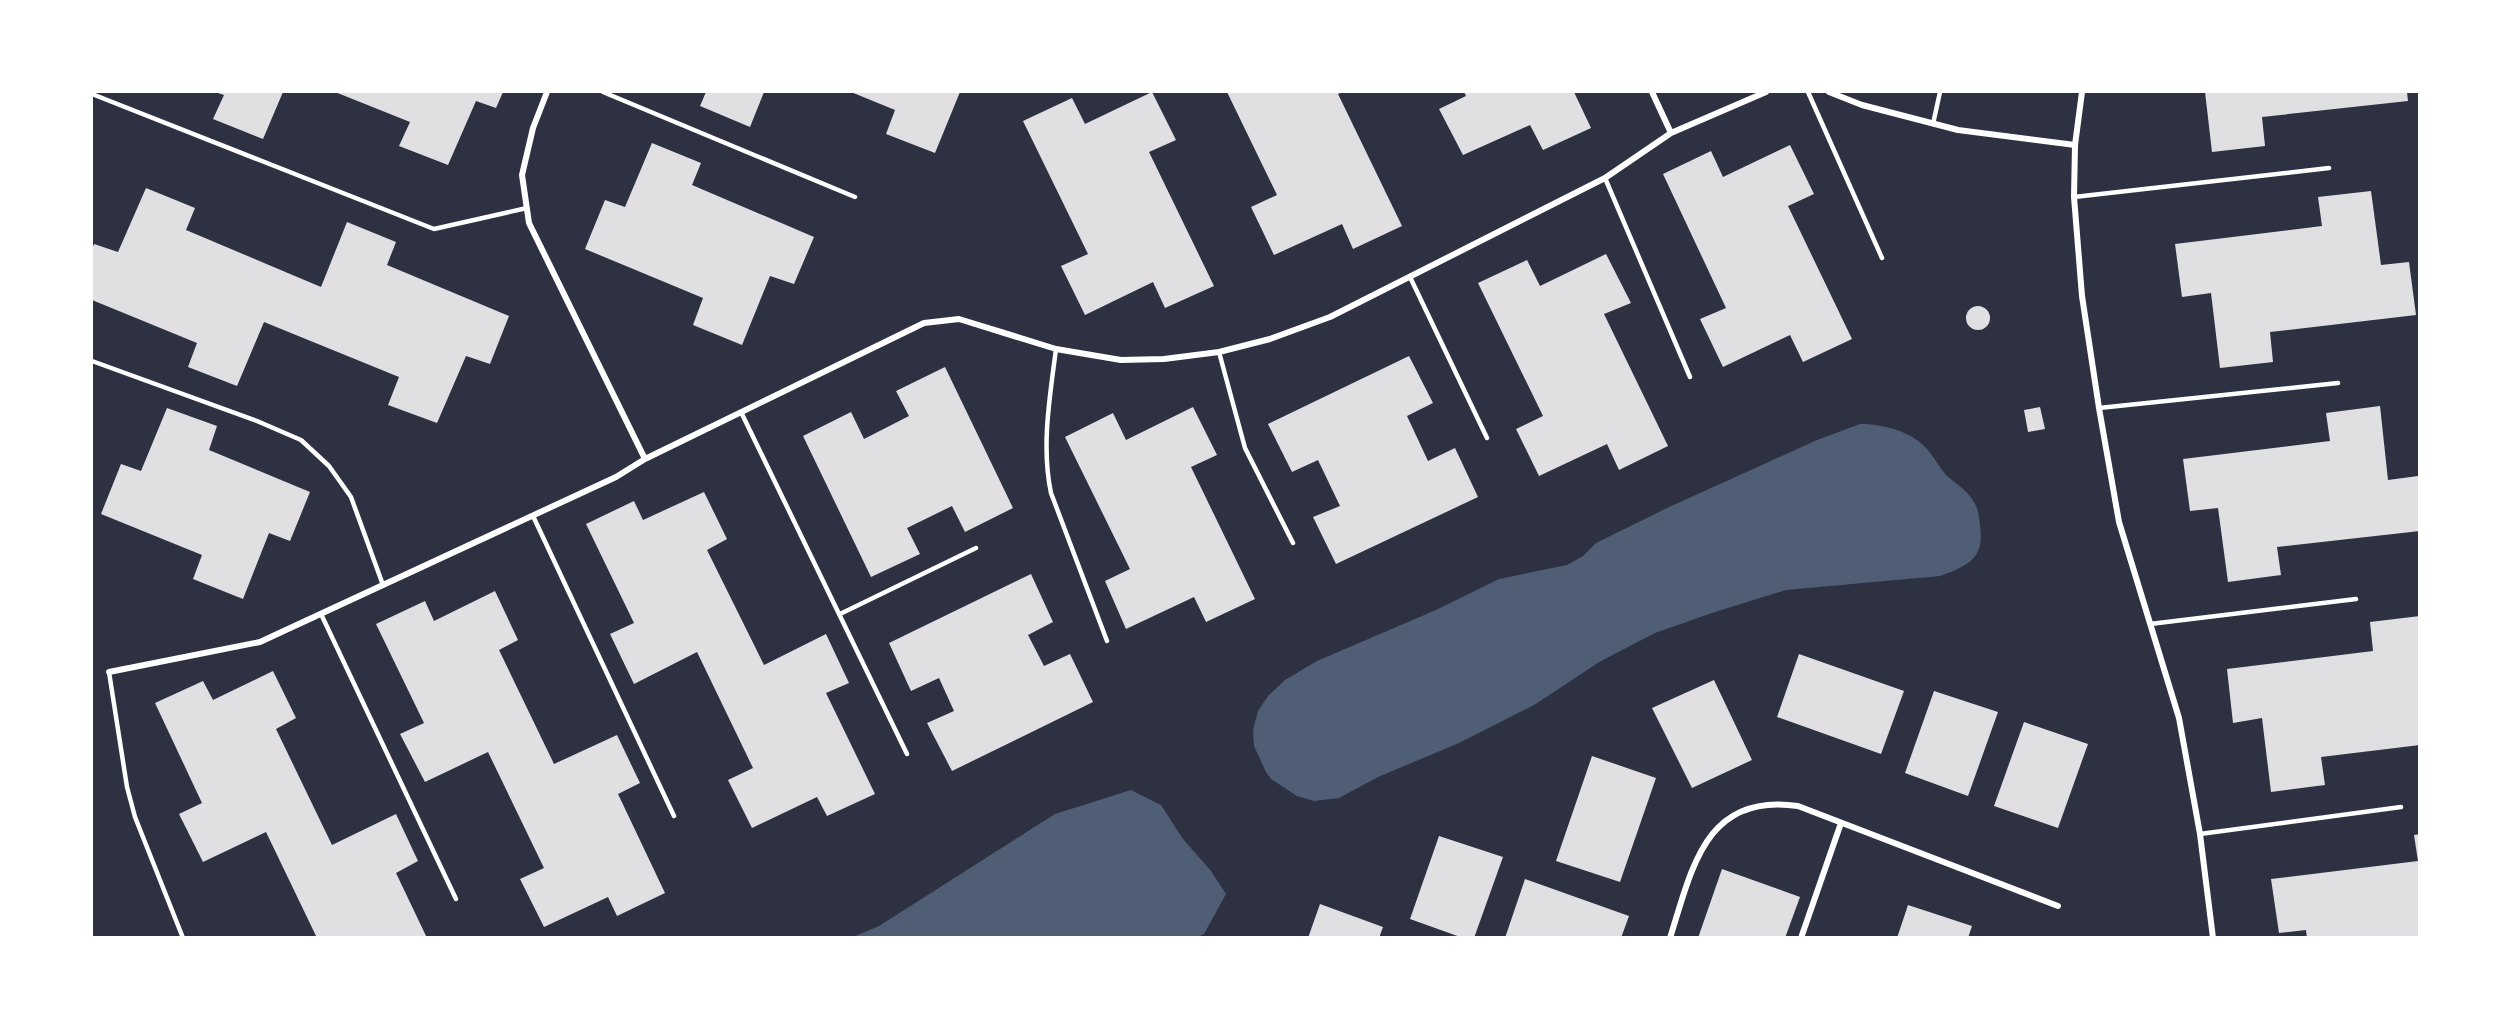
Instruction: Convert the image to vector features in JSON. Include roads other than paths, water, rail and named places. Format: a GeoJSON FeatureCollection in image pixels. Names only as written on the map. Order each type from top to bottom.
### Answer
{"type":"FeatureCollection","features":[{"type":"Feature","properties":{"kind":"street"},"geometry":{"type":"LineString","coordinates":[[547,92],[533,128],[522,175],[529,223],[645,459]]}},
{"type":"Feature","properties":{"kind":"street"},"geometry":{"type":"LineString","coordinates":[[1652,92],[1671,133]]}},
{"type":"Feature","properties":{"kind":"street"},"geometry":{"type":"LineString","coordinates":[[109,672],[260,642],[616,477],[645,459],[924,323],[959,319],[1056,349],[1121,360],[1164,359],[1219,352],[1270,339],[1330,317],[1605,178],[1671,133],[1766,92]]}},
{"type":"Feature","properties":{"kind":"street"},"geometry":{"type":"LineString","coordinates":[[1828,92],[1862,105],[1958,130],[2075,145]]}},
{"type":"Feature","properties":{"kind":"street"},"geometry":{"type":"LineString","coordinates":[[2082,92],[2075,145],[2074,197],[2082,296],[2099,408],[2119,522],[2179,718],[2200,834],[2213,938]]}},
{"type":"Feature","properties":{"kind":"street"},"geometry":{"type":"LineString","coordinates":[[1670,938],[1697,856],[1713,833],[1725,821],[1752,807],[1782,804],[1798,806],[2058,906]]}},
{"type":"Feature","properties":{"kind":"street"},"geometry":{"type":"LineString","coordinates":[[1801,938],[1841,823]]}},
{"type":"Feature","properties":{"kind":"lane"},"geometry":{"type":"LineString","coordinates":[[603,92],[855,197]]}},
{"type":"Feature","properties":{"kind":"lane"},"geometry":{"type":"LineString","coordinates":[[1808,92],[1882,258]]}},
{"type":"Feature","properties":{"kind":"lane"},"geometry":{"type":"LineString","coordinates":[[1933,124],[1940,92]]}},
{"type":"Feature","properties":{"kind":"lane"},"geometry":{"type":"LineString","coordinates":[[92,94],[434,229],[527,208]]}},
{"type":"Feature","properties":{"kind":"lane"},"geometry":{"type":"LineString","coordinates":[[2074,197],[2329,168]]}},
{"type":"Feature","properties":{"kind":"lane"},"geometry":{"type":"LineString","coordinates":[[1605,178],[1689,377]]}},
{"type":"Feature","properties":{"kind":"lane"},"geometry":{"type":"LineString","coordinates":[[1410,277],[1487,438]]}},
{"type":"Feature","properties":{"kind":"lane"},"geometry":{"type":"LineString","coordinates":[[1056,349],[1045,468],[1051,493],[1107,641]]}},
{"type":"Feature","properties":{"kind":"lane"},"geometry":{"type":"LineString","coordinates":[[1219,352],[1245,448],[1293,543]]}},
{"type":"Feature","properties":{"kind":"lane"},"geometry":{"type":"LineString","coordinates":[[92,361],[257,421],[301,440],[329,466],[351,497],[383,585]]}},
{"type":"Feature","properties":{"kind":"lane"},"geometry":{"type":"LineString","coordinates":[[2099,408],[2338,383]]}},
{"type":"Feature","properties":{"kind":"lane"},"geometry":{"type":"LineString","coordinates":[[741,412],[907,754]]}},
{"type":"Feature","properties":{"kind":"lane"},"geometry":{"type":"LineString","coordinates":[[533,516],[674,816]]}},
{"type":"Feature","properties":{"kind":"lane"},"geometry":{"type":"LineString","coordinates":[[840,615],[976,548]]}},
{"type":"Feature","properties":{"kind":"lane"},"geometry":{"type":"LineString","coordinates":[[2150,624],[2356,598]]}},
{"type":"Feature","properties":{"kind":"lane"},"geometry":{"type":"LineString","coordinates":[[321,614],[456,899]]}},
{"type":"Feature","properties":{"kind":"lane"},"geometry":{"type":"LineString","coordinates":[[109,672],[135,817],[183,938]]}},
{"type":"Feature","properties":{"kind":"lane"},"geometry":{"type":"LineString","coordinates":[[2200,834],[2401,807]]}},
{"type":"Feature","properties":{"kind":"water"},"geometry":{"type":"Polygon","coordinates":[[[1860,424],[1887,427],[1913,437],[1927,449],[1946,475],[1969,495],[1977,509],[1981,537],[1977,554],[1972,560],[1940,576],[1786,590],[1655,633],[1601,661],[1534,705],[1459,743],[1378,777],[1339,798],[1314,801],[1297,796],[1271,779],[1266,772],[1254,746],[1253,730],[1258,711],[1268,696],[1285,680],[1317,661],[1436,610],[1499,579],[1567,565],[1583,556],[1596,543],[1667,508],[1817,440],[1860,424]]]}},
{"type":"Feature","properties":{"kind":"water"},"geometry":{"type":"Polygon","coordinates":[[[1131,790],[1161,805],[1183,839],[1211,871],[1226,894],[1204,934],[1197,937],[853,937],[879,926],[1055,814],[1131,790]]]}}]}
